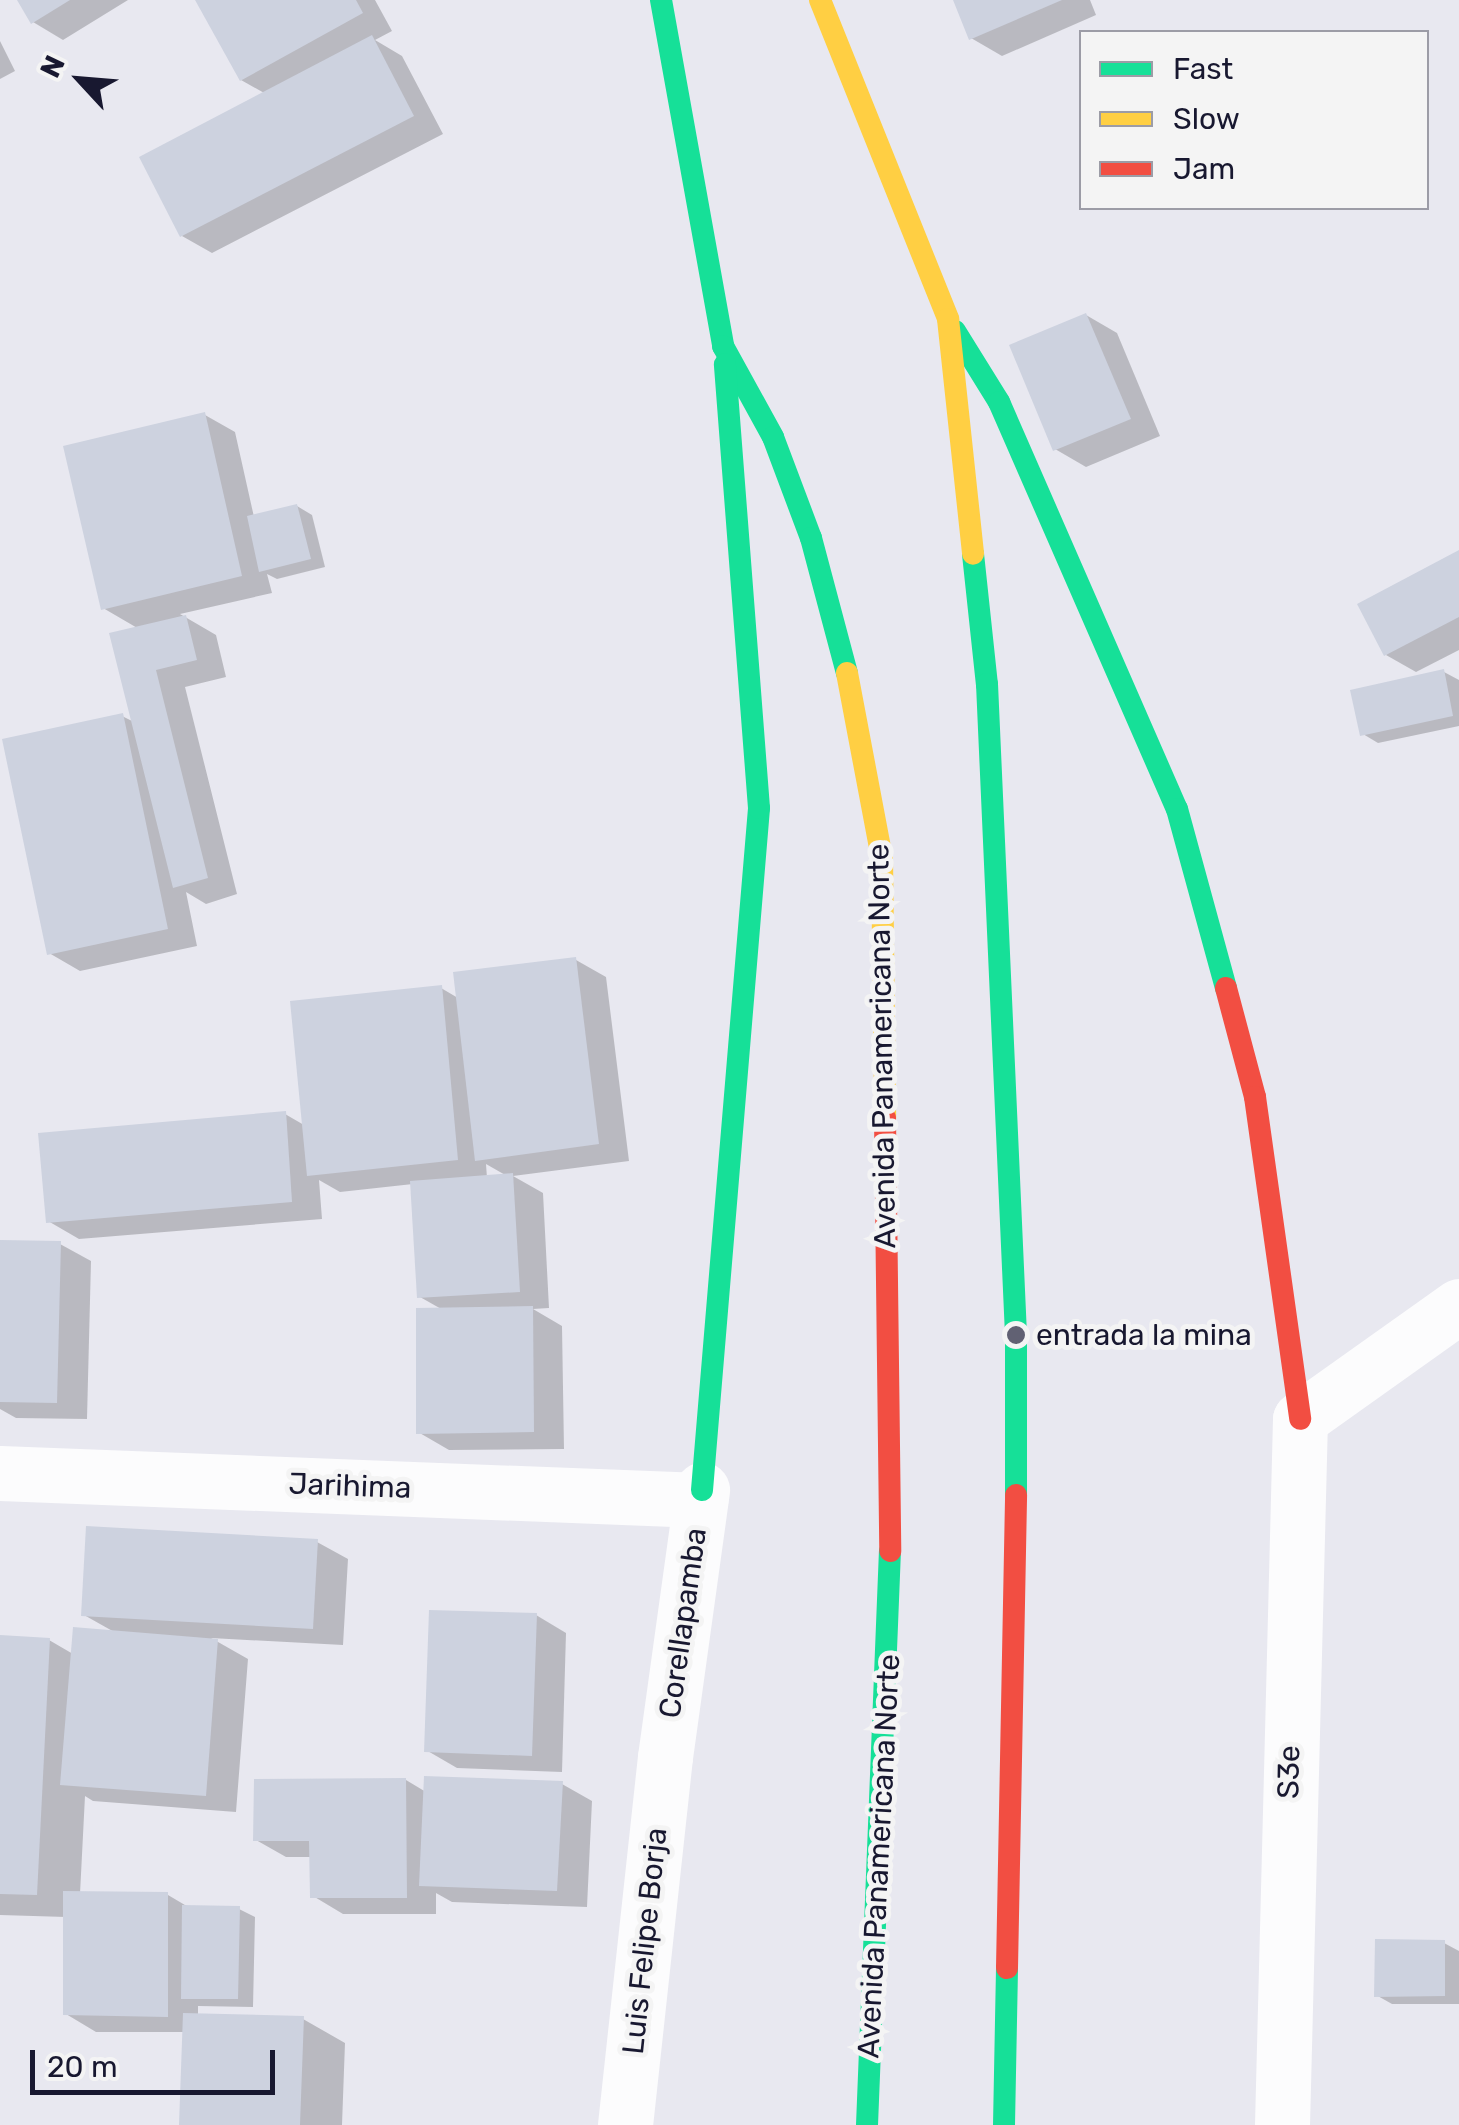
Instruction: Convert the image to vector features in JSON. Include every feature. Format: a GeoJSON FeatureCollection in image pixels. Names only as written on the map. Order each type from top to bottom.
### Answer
{"type":"FeatureCollection","features":[{"type":"Feature","properties":{"kind":"highway","name":"Avenida Panamericana Norte"},"geometry":{"type":"LineString","coordinates":[[661,0],[724,346],[772,437],[811,538],[848,677],[882,858],[891,1606],[867,2125]]}},
{"type":"Feature","properties":{"kind":"highway"},"geometry":{"type":"LineString","coordinates":[[820,0],[948,319],[999,402],[1177,809],[1255,1097],[1300,1419]]}},
{"type":"Feature","properties":{"kind":"highway"},"geometry":{"type":"LineString","coordinates":[[948,319],[986,684],[1016,1335],[1016,1600],[1004,2125]]}},
{"type":"Feature","properties":{"kind":"highway"},"geometry":{"type":"LineString","coordinates":[[701,1495],[759,808],[724,346]]}},
{"type":"Feature","properties":{"kind":"street"},"geometry":{"type":"LineString","coordinates":[[1300,1419],[1459,1306]]}},
{"type":"Feature","properties":{"kind":"street","name":"S3e"},"geometry":{"type":"LineString","coordinates":[[1282,2125],[1300,1419]]}},
{"type":"Feature","properties":{"kind":"street","name":"Jarihima"},"geometry":{"type":"LineString","coordinates":[[0,1473],[701,1495]]}},
{"type":"Feature","properties":{"kind":"street","name":"Corellapamba"},"geometry":{"type":"LineString","coordinates":[[665,1757],[701,1495]]}},
{"type":"Feature","properties":{"kind":"street","name":"Luis Felipe Borja"},"geometry":{"type":"LineString","coordinates":[[625,2125],[665,1757]]}},
{"type":"Feature","properties":{"kind":"building"},"geometry":{"type":"Polygon","coordinates":[[[17,0],[70,0],[31,24],[17,0]]]}},
{"type":"Feature","properties":{"kind":"building"},"geometry":{"type":"Polygon","coordinates":[[[195,0],[356,0],[363,13],[240,81],[195,0]]]}},
{"type":"Feature","properties":{"kind":"building"},"geometry":{"type":"Polygon","coordinates":[[[953,0],[1062,0],[969,40],[953,0]]]}},
{"type":"Feature","properties":{"kind":"building"},"geometry":{"type":"Polygon","coordinates":[[[372,35],[414,116],[180,237],[139,157],[372,35]]]}},
{"type":"Feature","properties":{"kind":"building"},"geometry":{"type":"Polygon","coordinates":[[[1086,313],[1131,419],[1053,451],[1009,345],[1086,313]]]}},
{"type":"Feature","properties":{"kind":"building"},"geometry":{"type":"Polygon","coordinates":[[[205,412],[242,576],[101,610],[63,446],[205,412]]]}},
{"type":"Feature","properties":{"kind":"building"},"geometry":{"type":"Polygon","coordinates":[[[297,504],[311,559],[259,572],[247,516],[297,504]]]}},
{"type":"Feature","properties":{"kind":"building"},"geometry":{"type":"Polygon","coordinates":[[[1459,550],[1459,617],[1384,656],[1357,604],[1459,550]]]}},
{"type":"Feature","properties":{"kind":"building"},"geometry":{"type":"Polygon","coordinates":[[[186,615],[197,660],[156,670],[208,878],[173,888],[109,633],[186,615]]]}},
{"type":"Feature","properties":{"kind":"building"},"geometry":{"type":"Polygon","coordinates":[[[1444,669],[1453,716],[1360,736],[1350,690],[1444,669]]]}},
{"type":"Feature","properties":{"kind":"building"},"geometry":{"type":"Polygon","coordinates":[[[123,713],[168,929],[47,955],[2,739],[123,713]]]}},
{"type":"Feature","properties":{"kind":"building"},"geometry":{"type":"Polygon","coordinates":[[[576,957],[599,1144],[475,1161],[453,972],[576,957]]]}},
{"type":"Feature","properties":{"kind":"building"},"geometry":{"type":"Polygon","coordinates":[[[442,985],[458,1160],[307,1176],[290,1001],[442,985]]]}},
{"type":"Feature","properties":{"kind":"building"},"geometry":{"type":"Polygon","coordinates":[[[286,1111],[292,1202],[46,1223],[38,1133],[286,1111]]]}},
{"type":"Feature","properties":{"kind":"building"},"geometry":{"type":"Polygon","coordinates":[[[513,1173],[520,1292],[417,1298],[410,1181],[513,1173]]]}},
{"type":"Feature","properties":{"kind":"building"},"geometry":{"type":"Polygon","coordinates":[[[0,1240],[61,1241],[57,1403],[0,1402],[0,1240]]]}},
{"type":"Feature","properties":{"kind":"building"},"geometry":{"type":"Polygon","coordinates":[[[533,1306],[534,1432],[416,1434],[416,1308],[533,1306]]]}},
{"type":"Feature","properties":{"kind":"building"},"geometry":{"type":"Polygon","coordinates":[[[86,1526],[318,1539],[313,1629],[81,1616],[86,1526]]]}},
{"type":"Feature","properties":{"kind":"building"},"geometry":{"type":"Polygon","coordinates":[[[429,1610],[537,1613],[532,1756],[424,1752],[429,1610]]]}},
{"type":"Feature","properties":{"kind":"building"},"geometry":{"type":"Polygon","coordinates":[[[73,1627],[218,1639],[206,1796],[60,1785],[73,1627]]]}},
{"type":"Feature","properties":{"kind":"building"},"geometry":{"type":"Polygon","coordinates":[[[0,1635],[50,1638],[37,1895],[0,1894],[0,1635]]]}},
{"type":"Feature","properties":{"kind":"building"},"geometry":{"type":"Polygon","coordinates":[[[424,1776],[563,1781],[557,1891],[419,1886],[424,1776]]]}},
{"type":"Feature","properties":{"kind":"building"},"geometry":{"type":"Polygon","coordinates":[[[406,1778],[407,1898],[310,1898],[309,1841],[253,1841],[254,1779],[406,1778]]]}},
{"type":"Feature","properties":{"kind":"building"},"geometry":{"type":"Polygon","coordinates":[[[63,1891],[168,1892],[168,2017],[63,2015],[63,1891]]]}},
{"type":"Feature","properties":{"kind":"building"},"geometry":{"type":"Polygon","coordinates":[[[182,1905],[240,1906],[238,1999],[181,1999],[182,1905]]]}},
{"type":"Feature","properties":{"kind":"building"},"geometry":{"type":"Polygon","coordinates":[[[1375,1939],[1445,1940],[1445,1996],[1374,1997],[1375,1939]]]}},
{"type":"Feature","properties":{"kind":"building"},"geometry":{"type":"Polygon","coordinates":[[[183,2013],[304,2016],[300,2125],[179,2125],[183,2013]]]}},
{"type":"Feature","properties":{"kind":"traffic: fast"},"geometry":{"type":"LineString","coordinates":[[661,0],[723,346],[773,437],[811,538],[847,673]]}},
{"type":"Feature","properties":{"kind":"traffic: fast"},"geometry":{"type":"LineString","coordinates":[[955,331],[999,402],[1177,809],[1226,988]]}},
{"type":"Feature","properties":{"kind":"traffic: fast"},"geometry":{"type":"LineString","coordinates":[[702,1490],[759,808],[725,364]]}},
{"type":"Feature","properties":{"kind":"traffic: fast"},"geometry":{"type":"LineString","coordinates":[[973,554],[987,684],[1016,1335],[1016,1495]]}},
{"type":"Feature","properties":{"kind":"traffic: fast"},"geometry":{"type":"LineString","coordinates":[[867,2125],[890,1551]]}},
{"type":"Feature","properties":{"kind":"traffic: fast"},"geometry":{"type":"LineString","coordinates":[[1004,2125],[1007,1968]]}},
{"type":"Feature","properties":{"kind":"traffic: slow"},"geometry":{"type":"LineString","coordinates":[[820,0],[948,319],[973,554]]}},
{"type":"Feature","properties":{"kind":"traffic: slow"},"geometry":{"type":"LineString","coordinates":[[847,673],[882,858],[885,1118]]}},
{"type":"Feature","properties":{"kind":"traffic: jam"},"geometry":{"type":"LineString","coordinates":[[1226,988],[1255,1097],[1300,1419]]}},
{"type":"Feature","properties":{"kind":"traffic: jam"},"geometry":{"type":"LineString","coordinates":[[885,1118],[890,1551]]}},
{"type":"Feature","properties":{"kind":"traffic: jam"},"geometry":{"type":"LineString","coordinates":[[1007,1968],[1016,1495]]}},
{"type":"Feature","properties":{"kind":"place","name":"entrada la mina"},"geometry":{"type":"Point","coordinates":[1016,1335]}}]}
